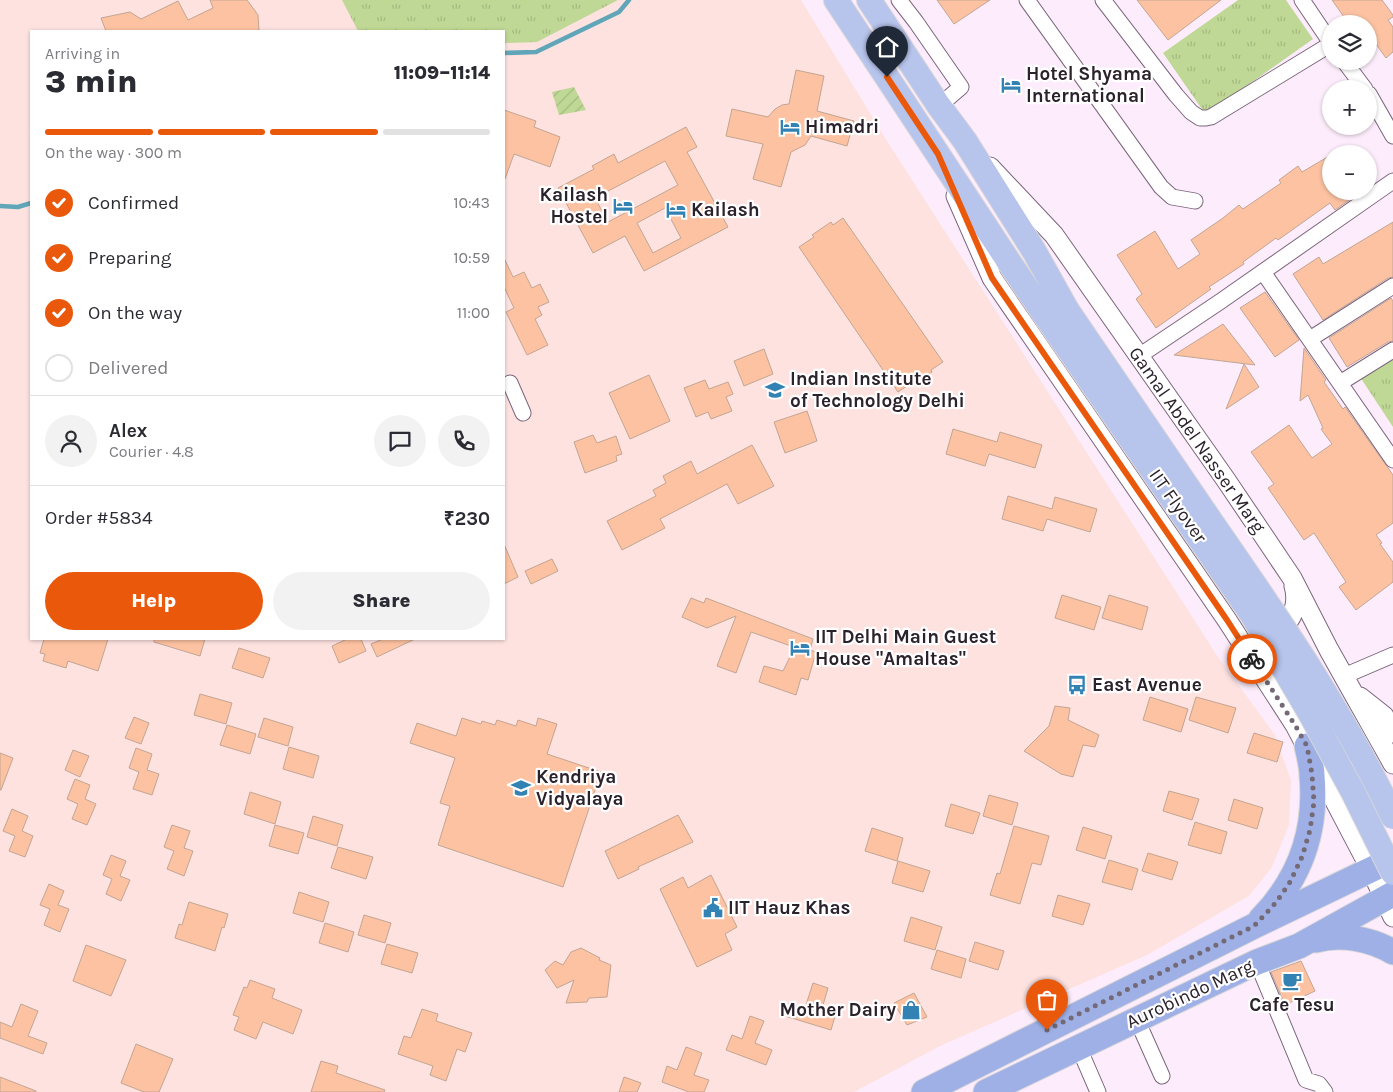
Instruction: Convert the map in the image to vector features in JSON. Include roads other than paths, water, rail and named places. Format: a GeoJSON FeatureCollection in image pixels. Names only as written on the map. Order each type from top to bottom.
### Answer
{"type":"FeatureCollection","features":[{"type":"Feature","properties":{"kind":"highway"},"geometry":{"type":"LineString","coordinates":[[1254,926],[1273,906],[1290,882],[1302,857],[1310,830],[1314,802],[1307,746]]}},
{"type":"Feature","properties":{"kind":"highway","name":"Aurobindo Marg"},"geometry":{"type":"LineString","coordinates":[[924,1092],[1254,926],[1382,872],[1393,859]]}},
{"type":"Feature","properties":{"kind":"highway","name":"Aurobindo Marg"},"geometry":{"type":"LineString","coordinates":[[986,1092],[1257,962],[1299,946],[1390,903]]}},
{"type":"Feature","properties":{"kind":"highway"},"geometry":{"type":"LineString","coordinates":[[1299,946],[1320,939],[1341,937],[1363,939],[1384,946],[1393,952]]}},
{"type":"Feature","properties":{"kind":"main road","name":"IIT Flyover"},"geometry":{"type":"LineString","coordinates":[[836,0],[1009,262],[1057,314],[1270,607],[1333,705],[1393,817]]}},
{"type":"Feature","properties":{"kind":"main road","name":"IIT Flyover"},"geometry":{"type":"LineString","coordinates":[[869,0],[939,106],[965,141],[1034,251],[1057,314],[1253,616],[1311,715],[1352,792],[1382,872]]}},
{"type":"Feature","properties":{"kind":"street"},"geometry":{"type":"LineString","coordinates":[[898,0],[916,22],[961,88],[939,106]]}},
{"type":"Feature","properties":{"kind":"street"},"geometry":{"type":"LineString","coordinates":[[1027,0],[1161,187],[1172,198],[1195,201]]}},
{"type":"Feature","properties":{"kind":"street"},"geometry":{"type":"LineString","coordinates":[[1103,0],[1176,95],[1191,112],[1200,118],[1211,117],[1322,49]]}},
{"type":"Feature","properties":{"kind":"street"},"geometry":{"type":"LineString","coordinates":[[1302,0],[1322,30]]}},
{"type":"Feature","properties":{"kind":"street"},"geometry":{"type":"LineString","coordinates":[[1377,108],[1393,136]]}},
{"type":"Feature","properties":{"kind":"street","name":"Gamal Abdel Nasser Marg"},"geometry":{"type":"LineString","coordinates":[[965,141],[1054,235],[1226,480],[1292,578],[1329,650],[1393,764]]}},
{"type":"Feature","properties":{"kind":"street"},"geometry":{"type":"LineString","coordinates":[[938,154],[992,278],[1227,620],[1295,725],[1382,872],[1390,903]]}},
{"type":"Feature","properties":{"kind":"street"},"geometry":{"type":"LineString","coordinates":[[1139,356],[1393,181]]}},
{"type":"Feature","properties":{"kind":"street"},"geometry":{"type":"LineString","coordinates":[[1263,272],[1393,460]]}},
{"type":"Feature","properties":{"kind":"street"},"geometry":{"type":"LineString","coordinates":[[1310,340],[1393,286]]}},
{"type":"Feature","properties":{"kind":"street"},"geometry":{"type":"LineString","coordinates":[[1340,383],[1393,350]]}},
{"type":"Feature","properties":{"kind":"street"},"geometry":{"type":"LineString","coordinates":[[510,383],[523,413]]}},
{"type":"Feature","properties":{"kind":"street"},"geometry":{"type":"LineString","coordinates":[[1227,620],[1239,631],[1255,636],[1272,633],[1286,624],[1294,610],[1297,594],[1292,578]]}},
{"type":"Feature","properties":{"kind":"street"},"geometry":{"type":"LineString","coordinates":[[1393,655],[1349,684],[1384,716],[1393,733]]}},
{"type":"Feature","properties":{"kind":"street"},"geometry":{"type":"LineString","coordinates":[[1257,962],[1303,1086],[1319,1084],[1325,1092]]}},
{"type":"Feature","properties":{"kind":"street"},"geometry":{"type":"LineString","coordinates":[[1137,1020],[1162,1076]]}},
{"type":"Feature","properties":{"kind":"street"},"geometry":{"type":"LineString","coordinates":[[1079,1048],[1098,1092]]}},
{"type":"Feature","properties":{"kind":"waterway"},"geometry":{"type":"LineString","coordinates":[[505,53],[536,52],[619,12],[629,0]]}},
{"type":"Feature","properties":{"kind":"waterway"},"geometry":{"type":"LineString","coordinates":[[0,206],[18,207],[30,203]]}},
{"type":"Feature","properties":{"kind":"place","name":"Hotel Shyama International"},"geometry":{"type":"Point","coordinates":[1011,85]}},
{"type":"Feature","properties":{"kind":"place","name":"Himadri"},"geometry":{"type":"Point","coordinates":[790,127]}},
{"type":"Feature","properties":{"kind":"place","name":"Kailash Hostel"},"geometry":{"type":"Point","coordinates":[623,206]}},
{"type":"Feature","properties":{"kind":"place","name":"Kailash"},"geometry":{"type":"Point","coordinates":[676,210]}},
{"type":"Feature","properties":{"kind":"place","name":"Indian Institute of Technology Delhi"},"geometry":{"type":"Point","coordinates":[775,390]}},
{"type":"Feature","properties":{"kind":"place","name":"IIT Delhi Main Guest House \"Amaltas\""},"geometry":{"type":"Point","coordinates":[800,648]}},
{"type":"Feature","properties":{"kind":"place","name":"East Avenue"},"geometry":{"type":"Point","coordinates":[1077,685]}},
{"type":"Feature","properties":{"kind":"place","name":"Kendriya Vidyalaya"},"geometry":{"type":"Point","coordinates":[521,788]}},
{"type":"Feature","properties":{"kind":"place","name":"IIT Hauz Khas"},"geometry":{"type":"Point","coordinates":[713,908]}},
{"type":"Feature","properties":{"kind":"place","name":"Cafe Tesu"},"geometry":{"type":"Point","coordinates":[1292,981]}},
{"type":"Feature","properties":{"kind":"place","name":"Mother Dairy"},"geometry":{"type":"Point","coordinates":[911,1010]}}]}
